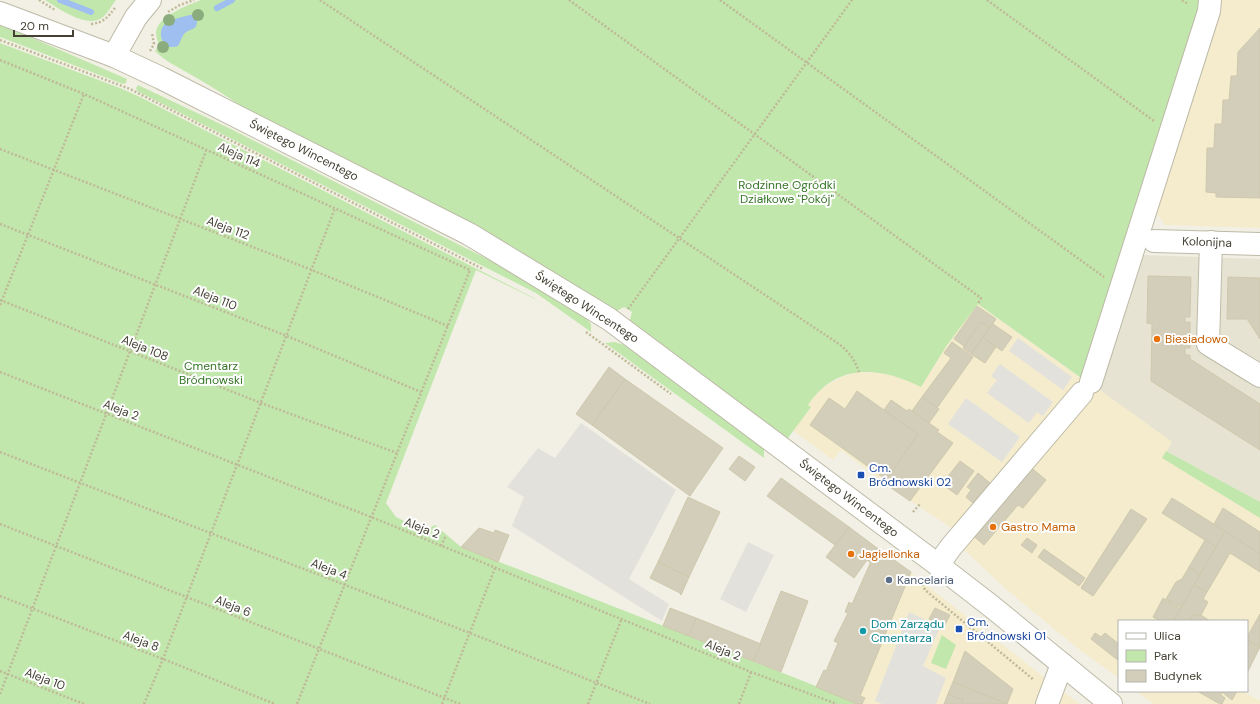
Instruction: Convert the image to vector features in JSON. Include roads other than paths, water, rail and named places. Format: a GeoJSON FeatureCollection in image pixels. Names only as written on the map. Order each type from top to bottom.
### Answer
{"type":"FeatureCollection","features":[{"type":"Feature","properties":{"kind":"street"},"geometry":{"type":"LineString","coordinates":[[938,565],[951,547],[1087,388],[1209,11],[1210,0]]}},
{"type":"Feature","properties":{"kind":"street"},"geometry":{"type":"LineString","coordinates":[[114,56],[145,4],[157,8]]}},
{"type":"Feature","properties":{"kind":"street","name":"Świętego Wincentego"},"geometry":{"type":"LineString","coordinates":[[0,13],[142,68],[469,234],[609,319],[938,565],[991,606],[1111,704]]}},
{"type":"Feature","properties":{"kind":"street","name":"Kolonijna"},"geometry":{"type":"LineString","coordinates":[[1154,241],[1260,244]]}},
{"type":"Feature","properties":{"kind":"street"},"geometry":{"type":"LineString","coordinates":[[1211,242],[1208,344],[1260,376]]}},
{"type":"Feature","properties":{"kind":"street"},"geometry":{"type":"LineString","coordinates":[[1049,699],[1062,664]]}},
{"type":"Feature","properties":{"kind":"water"},"geometry":{"type":"Polygon","coordinates":[[[194,15],[197,18],[194,29],[184,34],[178,46],[173,47],[165,44],[162,40],[161,31],[166,23],[174,19],[194,15]]]}},
{"type":"Feature","properties":{"kind":"waterway"},"geometry":{"type":"LineString","coordinates":[[60,0],[91,12]]}},
{"type":"Feature","properties":{"kind":"waterway"},"geometry":{"type":"LineString","coordinates":[[217,8],[232,0]]}},
{"type":"Feature","properties":{"kind":"place","name":"Biesiadowo"},"geometry":{"type":"Point","coordinates":[1157,339]}},
{"type":"Feature","properties":{"kind":"place","name":"Cm. Bródnowski 02"},"geometry":{"type":"Point","coordinates":[861,475]}},
{"type":"Feature","properties":{"kind":"place","name":"Gastro Mama"},"geometry":{"type":"Point","coordinates":[993,527]}},
{"type":"Feature","properties":{"kind":"place","name":"Jagiellonka"},"geometry":{"type":"Point","coordinates":[851,554]}},
{"type":"Feature","properties":{"kind":"place","name":"Kancelaria"},"geometry":{"type":"Point","coordinates":[889,580]}},
{"type":"Feature","properties":{"kind":"place","name":"Cm. Bródnowski 01"},"geometry":{"type":"Point","coordinates":[959,629]}},
{"type":"Feature","properties":{"kind":"place","name":"Dom Zarządu Cmentarza"},"geometry":{"type":"Point","coordinates":[863,631]}},
{"type":"Feature","properties":{"kind":"park label","name":"Rodzinne Ogródki Działkowe \"Pokój\""},"geometry":{"type":"Point","coordinates":[787,192]}},
{"type":"Feature","properties":{"kind":"park label","name":"Cmentarz Bródnowski"},"geometry":{"type":"Point","coordinates":[211,373]}}]}
